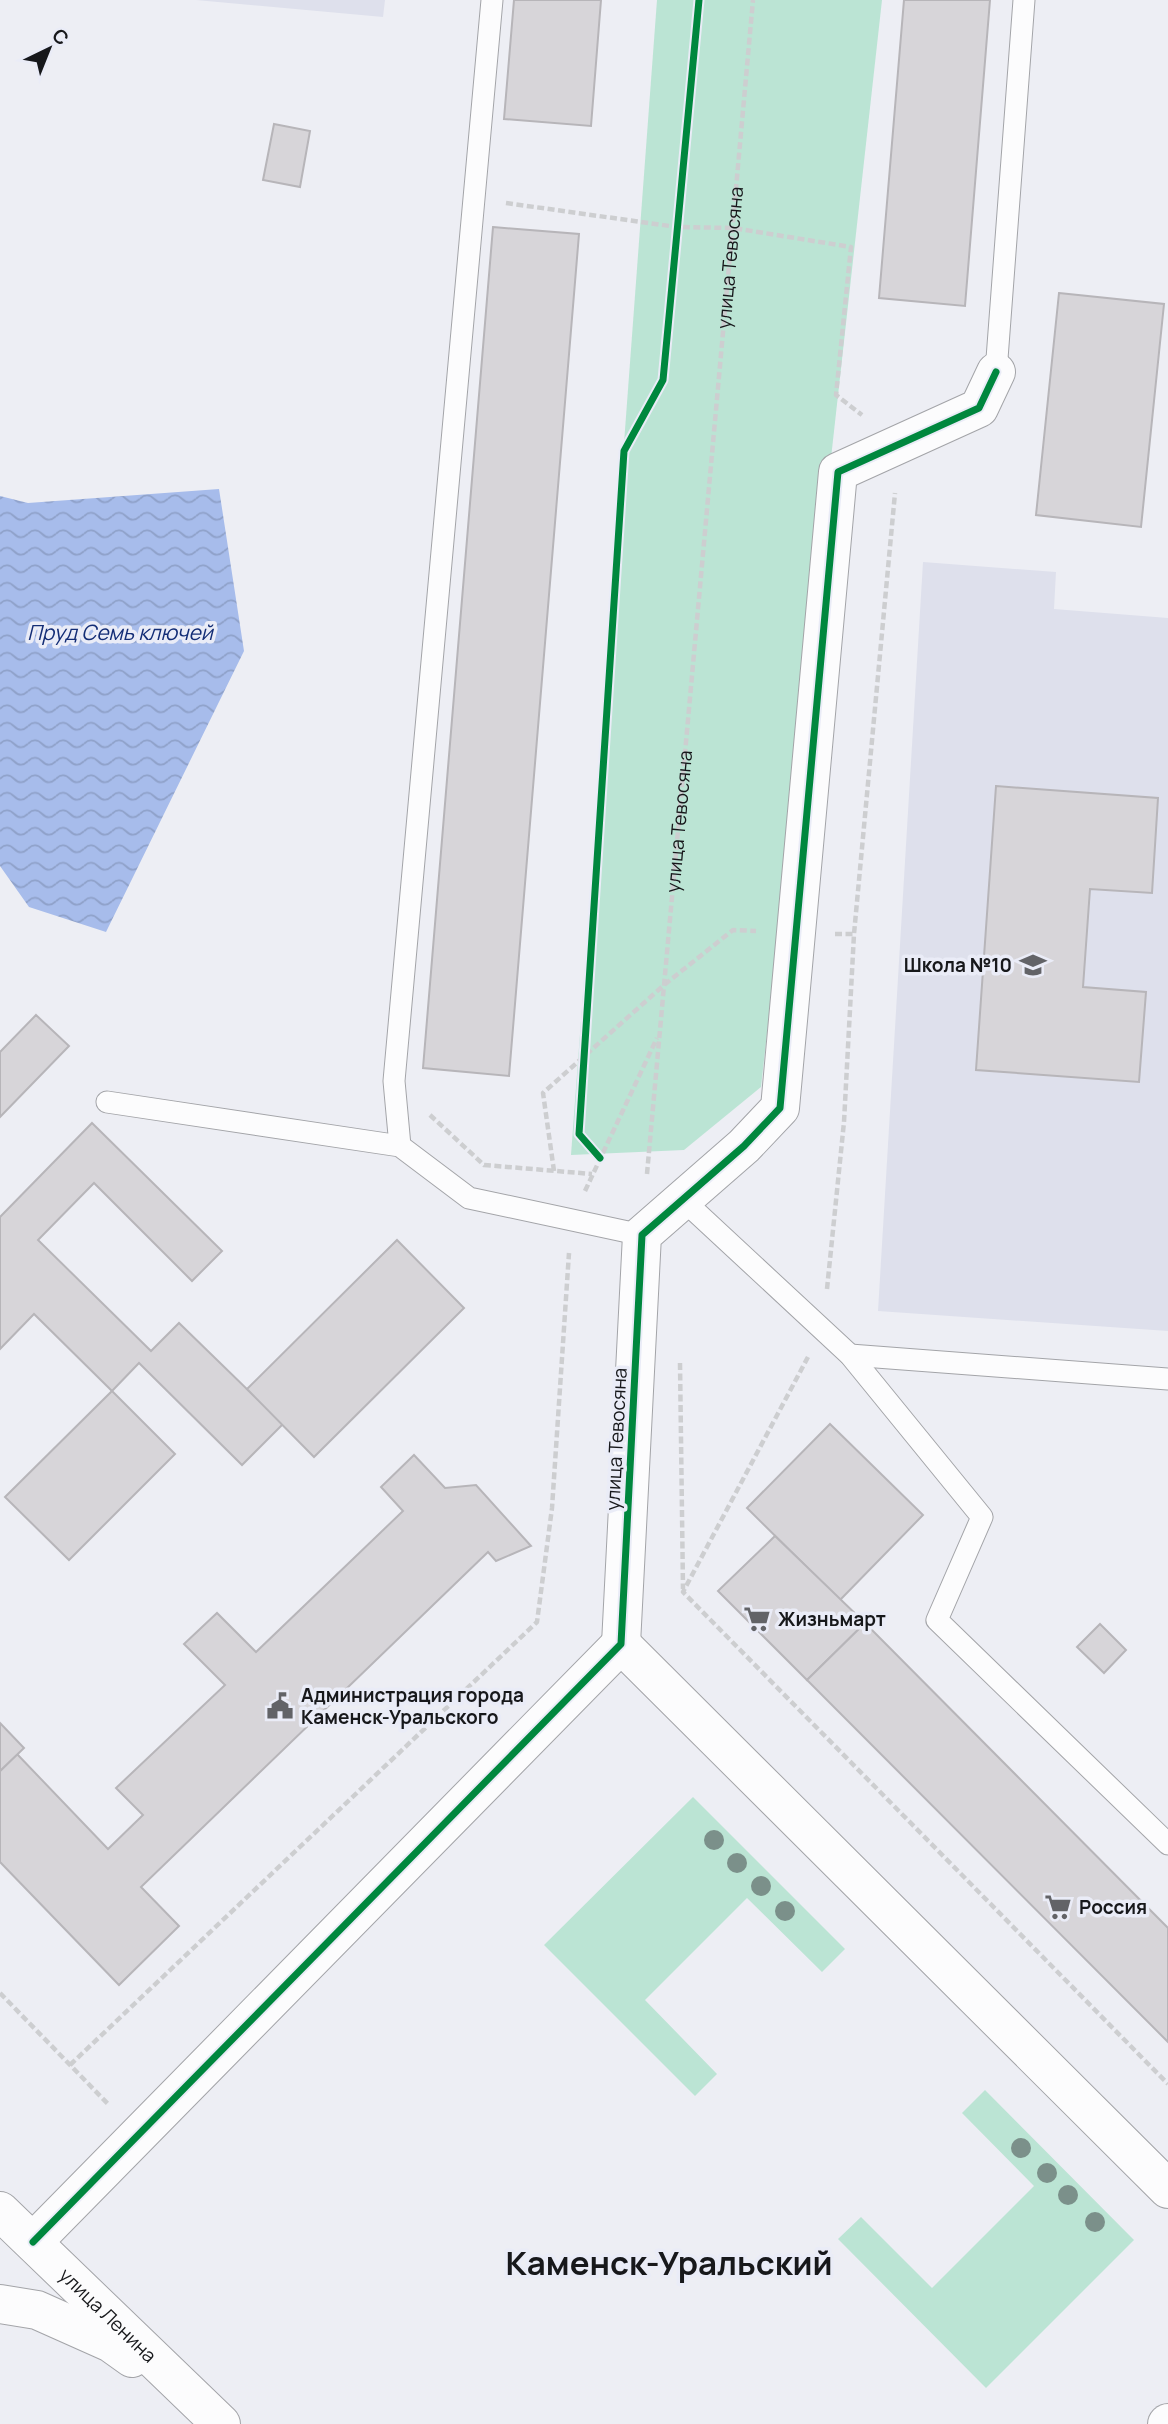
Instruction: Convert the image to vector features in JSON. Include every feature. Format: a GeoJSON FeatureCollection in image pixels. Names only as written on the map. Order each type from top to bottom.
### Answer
{"type":"FeatureCollection","features":[{"type":"Feature","properties":{"kind":"street"},"geometry":{"type":"LineString","coordinates":[[642,1235],[744,1146],[780,1108],[838,472],[979,408],[996,372]]}},
{"type":"Feature","properties":{"kind":"street","name":"улица Тевосяна"},"geometry":{"type":"LineString","coordinates":[[621,1644],[642,1235]]}},
{"type":"Feature","properties":{"kind":"street"},"geometry":{"type":"LineString","coordinates":[[33,2242],[621,1644],[1168,2189]]}},
{"type":"Feature","properties":{"kind":"street","name":"улица Ленина"},"geometry":{"type":"LineString","coordinates":[[0,2211],[219,2422]]}},
{"type":"Feature","properties":{"kind":"street","name":"улица Ленина"},"geometry":{"type":"LineString","coordinates":[[0,2304],[37,2310],[111,2343],[219,2422]]}},
{"type":"Feature","properties":{"kind":"lane"},"geometry":{"type":"LineString","coordinates":[[400,1146],[394,1081],[492,0]]}},
{"type":"Feature","properties":{"kind":"lane"},"geometry":{"type":"LineString","coordinates":[[996,372],[1024,0]]}},
{"type":"Feature","properties":{"kind":"lane"},"geometry":{"type":"LineString","coordinates":[[107,1102],[400,1146],[469,1198],[642,1235]]}},
{"type":"Feature","properties":{"kind":"lane"},"geometry":{"type":"LineString","coordinates":[[682,1199],[850,1355],[982,1517],[937,1620],[1168,1844]]}},
{"type":"Feature","properties":{"kind":"lane"},"geometry":{"type":"LineString","coordinates":[[850,1355],[1168,1379]]}},
{"type":"Feature","properties":{"kind":"path"},"geometry":{"type":"LineString","coordinates":[[474,198],[677,227],[733,228],[851,247],[836,395],[899,444]]}},
{"type":"Feature","properties":{"kind":"path"},"geometry":{"type":"LineString","coordinates":[[676,241],[678,214]]}},
{"type":"Feature","properties":{"kind":"path"},"geometry":{"type":"LineString","coordinates":[[554,1171],[543,1093],[664,985],[733,930],[854,934]]}},
{"type":"Feature","properties":{"kind":"path"},"geometry":{"type":"LineString","coordinates":[[70,2065],[537,1622],[552,1508],[571,1220],[660,1033]]}},
{"type":"Feature","properties":{"kind":"path"},"geometry":{"type":"LineString","coordinates":[[583,1069],[585,1042]]}},
{"type":"Feature","properties":{"kind":"path"},"geometry":{"type":"LineString","coordinates":[[394,1081],[484,1165],[592,1174]]}},
{"type":"Feature","properties":{"kind":"path"},"geometry":{"type":"LineString","coordinates":[[593,1150],[600,1158]]}},
{"type":"Feature","properties":{"kind":"path"},"geometry":{"type":"LineString","coordinates":[[680,1354],[683,1592]]}},
{"type":"Feature","properties":{"kind":"path"},"geometry":{"type":"LineString","coordinates":[[0,1993],[138,2136]]}},
{"type":"Feature","properties":{"kind":"shaded area"},"geometry":{"type":"Polygon","coordinates":[[[196,0],[385,0],[383,17],[196,0]]]}},
{"type":"Feature","properties":{"kind":"shaded area","name":"Школа №10"},"geometry":{"type":"Polygon","coordinates":[[[923,562],[1056,572],[1054,609],[1168,618],[1168,1331],[878,1311],[923,562]]]}},
{"type":"Feature","properties":{"kind":"green space"},"geometry":{"type":"Polygon","coordinates":[[[657,0],[882,0],[761,1087],[684,1150],[571,1155],[657,0]]]}},
{"type":"Feature","properties":{"kind":"green space"},"geometry":{"type":"Polygon","coordinates":[[[693,1797],[845,1949],[822,1972],[747,1898],[645,2000],[717,2074],[695,2096],[544,1945],[693,1797]]]}},
{"type":"Feature","properties":{"kind":"green space"},"geometry":{"type":"Polygon","coordinates":[[[985,2090],[1134,2240],[986,2388],[838,2239],[861,2217],[932,2288],[1034,2186],[962,2113],[985,2090]]]}},
{"type":"Feature","properties":{"kind":"water","name":"Пруд Семь ключей"},"geometry":{"type":"Polygon","coordinates":[[[219,489],[244,651],[106,932],[29,907],[0,866],[0,496],[28,503],[219,489]]]}},
{"type":"Feature","properties":{"kind":"building"},"geometry":{"type":"Polygon","coordinates":[[[514,0],[601,0],[591,126],[504,119],[514,0]]]}},
{"type":"Feature","properties":{"kind":"building"},"geometry":{"type":"Polygon","coordinates":[[[904,0],[990,0],[965,306],[879,298],[904,0]]]}},
{"type":"Feature","properties":{"kind":"building"},"geometry":{"type":"Polygon","coordinates":[[[274,124],[310,131],[300,187],[263,180],[274,124]]]}},
{"type":"Feature","properties":{"kind":"building"},"geometry":{"type":"Polygon","coordinates":[[[493,227],[579,234],[509,1076],[423,1068],[493,227]]]}},
{"type":"Feature","properties":{"kind":"building"},"geometry":{"type":"Polygon","coordinates":[[[1059,293],[1164,304],[1141,527],[1036,515],[1059,293]]]}},
{"type":"Feature","properties":{"kind":"building"},"geometry":{"type":"Polygon","coordinates":[[[996,786],[1158,798],[1152,893],[1090,889],[1083,987],[1146,992],[1139,1082],[976,1070],[996,786]]]}},
{"type":"Feature","properties":{"kind":"building"},"geometry":{"type":"Polygon","coordinates":[[[36,1015],[69,1046],[0,1117],[0,1052],[36,1015]]]}},
{"type":"Feature","properties":{"kind":"building"},"geometry":{"type":"Polygon","coordinates":[[[92,1123],[222,1251],[192,1281],[94,1183],[38,1240],[151,1351],[179,1323],[283,1424],[242,1465],[139,1363],[112,1391],[34,1314],[0,1349],[0,1217],[92,1123]]]}},
{"type":"Feature","properties":{"kind":"building"},"geometry":{"type":"Polygon","coordinates":[[[397,1240],[464,1308],[314,1457],[247,1389],[397,1240]]]}},
{"type":"Feature","properties":{"kind":"building"},"geometry":{"type":"Polygon","coordinates":[[[112,1391],[175,1454],[69,1560],[5,1497],[112,1391]]]}},
{"type":"Feature","properties":{"kind":"building"},"geometry":{"type":"Polygon","coordinates":[[[830,1424],[923,1515],[840,1600],[747,1508],[830,1424]]]}},
{"type":"Feature","properties":{"kind":"building"},"geometry":{"type":"Polygon","coordinates":[[[414,1455],[445,1488],[476,1485],[531,1546],[496,1561],[488,1552],[141,1887],[179,1926],[119,1985],[0,1862],[0,1771],[17,1754],[108,1849],[143,1815],[116,1788],[225,1685],[184,1644],[217,1613],[256,1652],[403,1511],[381,1487],[414,1455]]]}},
{"type":"Feature","properties":{"kind":"building"},"geometry":{"type":"Polygon","coordinates":[[[775,1536],[865,1623],[807,1680],[718,1591],[775,1536]]]}},
{"type":"Feature","properties":{"kind":"building"},"geometry":{"type":"Polygon","coordinates":[[[865,1623],[1168,1928],[1168,2042],[807,1680],[865,1623]]]}},
{"type":"Feature","properties":{"kind":"building"},"geometry":{"type":"Polygon","coordinates":[[[1100,1624],[1126,1650],[1104,1673],[1077,1647],[1100,1624]]]}},
{"type":"Feature","properties":{"kind":"building"},"geometry":{"type":"Polygon","coordinates":[[[0,1723],[24,1748],[0,1771],[0,1723]]]}},
{"type":"Feature","properties":{"kind":"cycle path"},"geometry":{"type":"LineString","coordinates":[[600,1158],[579,1134],[624,451],[663,380],[699,0]]}},
{"type":"Feature","properties":{"kind":"cycle path"},"geometry":{"type":"LineString","coordinates":[[33,2242],[621,1644],[642,1235],[744,1146],[780,1108],[838,472],[979,408],[996,372]]}},
{"type":"Feature","properties":{"kind":"place","name":"Школа №10"},"geometry":{"type":"Point","coordinates":[1033,965]}},
{"type":"Feature","properties":{"kind":"place","name":"Жизньмарт"},"geometry":{"type":"Point","coordinates":[757,1619]}},
{"type":"Feature","properties":{"kind":"place","name":"Администрация города Каменск-Уральского"},"geometry":{"type":"Point","coordinates":[280,1706]}},
{"type":"Feature","properties":{"kind":"place","name":"Россия"},"geometry":{"type":"Point","coordinates":[1058,1907]}},
{"type":"Feature","properties":{"kind":"district","name":"Каменск-Уральский"},"geometry":{"type":"Point","coordinates":[669,2262]}}]}
